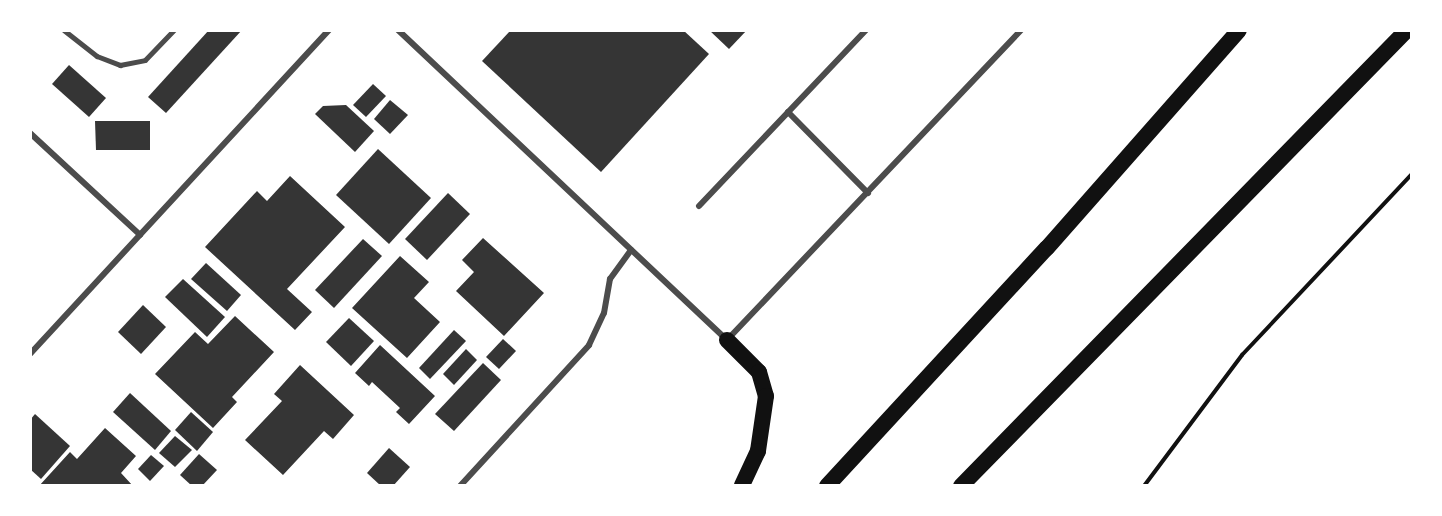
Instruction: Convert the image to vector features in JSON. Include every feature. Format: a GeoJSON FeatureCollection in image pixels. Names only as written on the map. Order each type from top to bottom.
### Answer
{"type":"FeatureCollection","features":[{"type":"Feature","properties":{"kind":"highway"},"geometry":{"type":"LineString","coordinates":[[827,486],[1047,248],[1239,30]]}},
{"type":"Feature","properties":{"kind":"highway"},"geometry":{"type":"LineString","coordinates":[[961,486],[1407,30]]}},
{"type":"Feature","properties":{"kind":"highway"},"geometry":{"type":"LineString","coordinates":[[727,340],[750,360],[765,387],[767,408],[758,451],[743,482]]}},
{"type":"Feature","properties":{"kind":"street"},"geometry":{"type":"LineString","coordinates":[[30,354],[329,30]]}},
{"type":"Feature","properties":{"kind":"street"},"geometry":{"type":"LineString","coordinates":[[398,30],[727,340],[1022,30]]}},
{"type":"Feature","properties":{"kind":"street"},"geometry":{"type":"LineString","coordinates":[[699,206],[866,30]]}},
{"type":"Feature","properties":{"kind":"street"},"geometry":{"type":"LineString","coordinates":[[788,112],[868,193]]}},
{"type":"Feature","properties":{"kind":"street"},"geometry":{"type":"LineString","coordinates":[[30,133],[140,235]]}},
{"type":"Feature","properties":{"kind":"street"},"geometry":{"type":"LineString","coordinates":[[460,486],[589,345],[604,313],[610,279],[631,250]]}},
{"type":"Feature","properties":{"kind":"lane"},"geometry":{"type":"LineString","coordinates":[[64,30],[97,56],[120,65],[145,60],[174,30]]}},
{"type":"Feature","properties":{"kind":"path"},"geometry":{"type":"LineString","coordinates":[[1144,486],[1242,355],[1412,174]]}},
{"type":"Feature","properties":{"kind":"building"},"geometry":{"type":"Polygon","coordinates":[[[209,30],[242,30],[166,113],[148,97],[209,30]]]}},
{"type":"Feature","properties":{"kind":"building"},"geometry":{"type":"Polygon","coordinates":[[[511,30],[683,30],[709,54],[601,172],[482,61],[511,30]]]}},
{"type":"Feature","properties":{"kind":"building"},"geometry":{"type":"Polygon","coordinates":[[[709,30],[747,30],[729,49],[709,30]]]}},
{"type":"Feature","properties":{"kind":"building"},"geometry":{"type":"Polygon","coordinates":[[[69,65],[106,98],[89,117],[52,84],[69,65]]]}},
{"type":"Feature","properties":{"kind":"building"},"geometry":{"type":"Polygon","coordinates":[[[373,84],[386,96],[366,117],[353,105],[373,84]]]}},
{"type":"Feature","properties":{"kind":"building"},"geometry":{"type":"Polygon","coordinates":[[[390,100],[408,115],[390,134],[374,119],[390,100]]]}},
{"type":"Feature","properties":{"kind":"building"},"geometry":{"type":"Polygon","coordinates":[[[346,105],[374,131],[355,152],[315,114],[323,106],[346,105]]]}},
{"type":"Feature","properties":{"kind":"building"},"geometry":{"type":"Polygon","coordinates":[[[95,121],[150,121],[150,150],[96,150],[95,121]]]}},
{"type":"Feature","properties":{"kind":"building"},"geometry":{"type":"Polygon","coordinates":[[[378,149],[431,198],[389,244],[336,195],[378,149]]]}},
{"type":"Feature","properties":{"kind":"building"},"geometry":{"type":"Polygon","coordinates":[[[290,176],[345,227],[287,289],[312,312],[295,330],[205,247],[257,191],[267,201],[290,176]]]}},
{"type":"Feature","properties":{"kind":"building"},"geometry":{"type":"Polygon","coordinates":[[[448,193],[470,214],[427,260],[405,239],[448,193]]]}},
{"type":"Feature","properties":{"kind":"building"},"geometry":{"type":"Polygon","coordinates":[[[483,238],[544,293],[504,336],[456,291],[474,272],[462,260],[483,238]]]}},
{"type":"Feature","properties":{"kind":"building"},"geometry":{"type":"Polygon","coordinates":[[[363,239],[382,256],[334,308],[315,290],[363,239]]]}},
{"type":"Feature","properties":{"kind":"building"},"geometry":{"type":"Polygon","coordinates":[[[400,256],[429,282],[414,298],[440,322],[407,358],[352,308],[400,256]]]}},
{"type":"Feature","properties":{"kind":"building"},"geometry":{"type":"Polygon","coordinates":[[[206,263],[241,295],[227,311],[191,279],[206,263]]]}},
{"type":"Feature","properties":{"kind":"building"},"geometry":{"type":"Polygon","coordinates":[[[183,279],[225,317],[207,337],[165,297],[183,279]]]}},
{"type":"Feature","properties":{"kind":"building"},"geometry":{"type":"Polygon","coordinates":[[[143,305],[166,327],[141,354],[118,332],[143,305]]]}},
{"type":"Feature","properties":{"kind":"building"},"geometry":{"type":"Polygon","coordinates":[[[235,316],[274,352],[232,397],[237,402],[213,428],[155,374],[195,332],[208,344],[235,316]]]}},
{"type":"Feature","properties":{"kind":"building"},"geometry":{"type":"Polygon","coordinates":[[[349,318],[374,341],[351,366],[326,342],[349,318]]]}},
{"type":"Feature","properties":{"kind":"building"},"geometry":{"type":"Polygon","coordinates":[[[454,330],[466,341],[430,379],[419,368],[454,330]]]}},
{"type":"Feature","properties":{"kind":"building"},"geometry":{"type":"Polygon","coordinates":[[[503,339],[516,351],[499,369],[486,357],[503,339]]]}},
{"type":"Feature","properties":{"kind":"building"},"geometry":{"type":"Polygon","coordinates":[[[380,345],[435,396],[409,424],[396,412],[400,408],[372,382],[369,386],[355,373],[380,345]]]}},
{"type":"Feature","properties":{"kind":"building"},"geometry":{"type":"Polygon","coordinates":[[[466,349],[477,360],[454,385],[443,374],[466,349]]]}},
{"type":"Feature","properties":{"kind":"building"},"geometry":{"type":"Polygon","coordinates":[[[483,363],[501,380],[454,431],[435,414],[483,363]]]}},
{"type":"Feature","properties":{"kind":"building"},"geometry":{"type":"Polygon","coordinates":[[[300,365],[354,415],[333,439],[324,431],[283,475],[245,440],[282,401],[274,394],[300,365]]]}},
{"type":"Feature","properties":{"kind":"building"},"geometry":{"type":"Polygon","coordinates":[[[130,393],[171,431],[155,450],[113,412],[130,393]]]}},
{"type":"Feature","properties":{"kind":"building"},"geometry":{"type":"Polygon","coordinates":[[[191,412],[213,432],[197,451],[175,430],[191,412]]]}},
{"type":"Feature","properties":{"kind":"building"},"geometry":{"type":"Polygon","coordinates":[[[35,414],[70,446],[41,479],[30,469],[30,420],[35,414]]]}},
{"type":"Feature","properties":{"kind":"building"},"geometry":{"type":"Polygon","coordinates":[[[105,428],[136,456],[121,473],[133,486],[39,486],[70,452],[77,459],[105,428]]]}},
{"type":"Feature","properties":{"kind":"building"},"geometry":{"type":"Polygon","coordinates":[[[175,436],[192,450],[175,467],[159,453],[175,436]]]}},
{"type":"Feature","properties":{"kind":"building"},"geometry":{"type":"Polygon","coordinates":[[[389,448],[410,467],[393,486],[381,486],[367,473],[389,448]]]}},
{"type":"Feature","properties":{"kind":"building"},"geometry":{"type":"Polygon","coordinates":[[[199,454],[217,470],[202,486],[192,486],[180,475],[199,454]]]}},
{"type":"Feature","properties":{"kind":"building"},"geometry":{"type":"Polygon","coordinates":[[[151,455],[164,466],[150,481],[138,469],[151,455]]]}}]}
